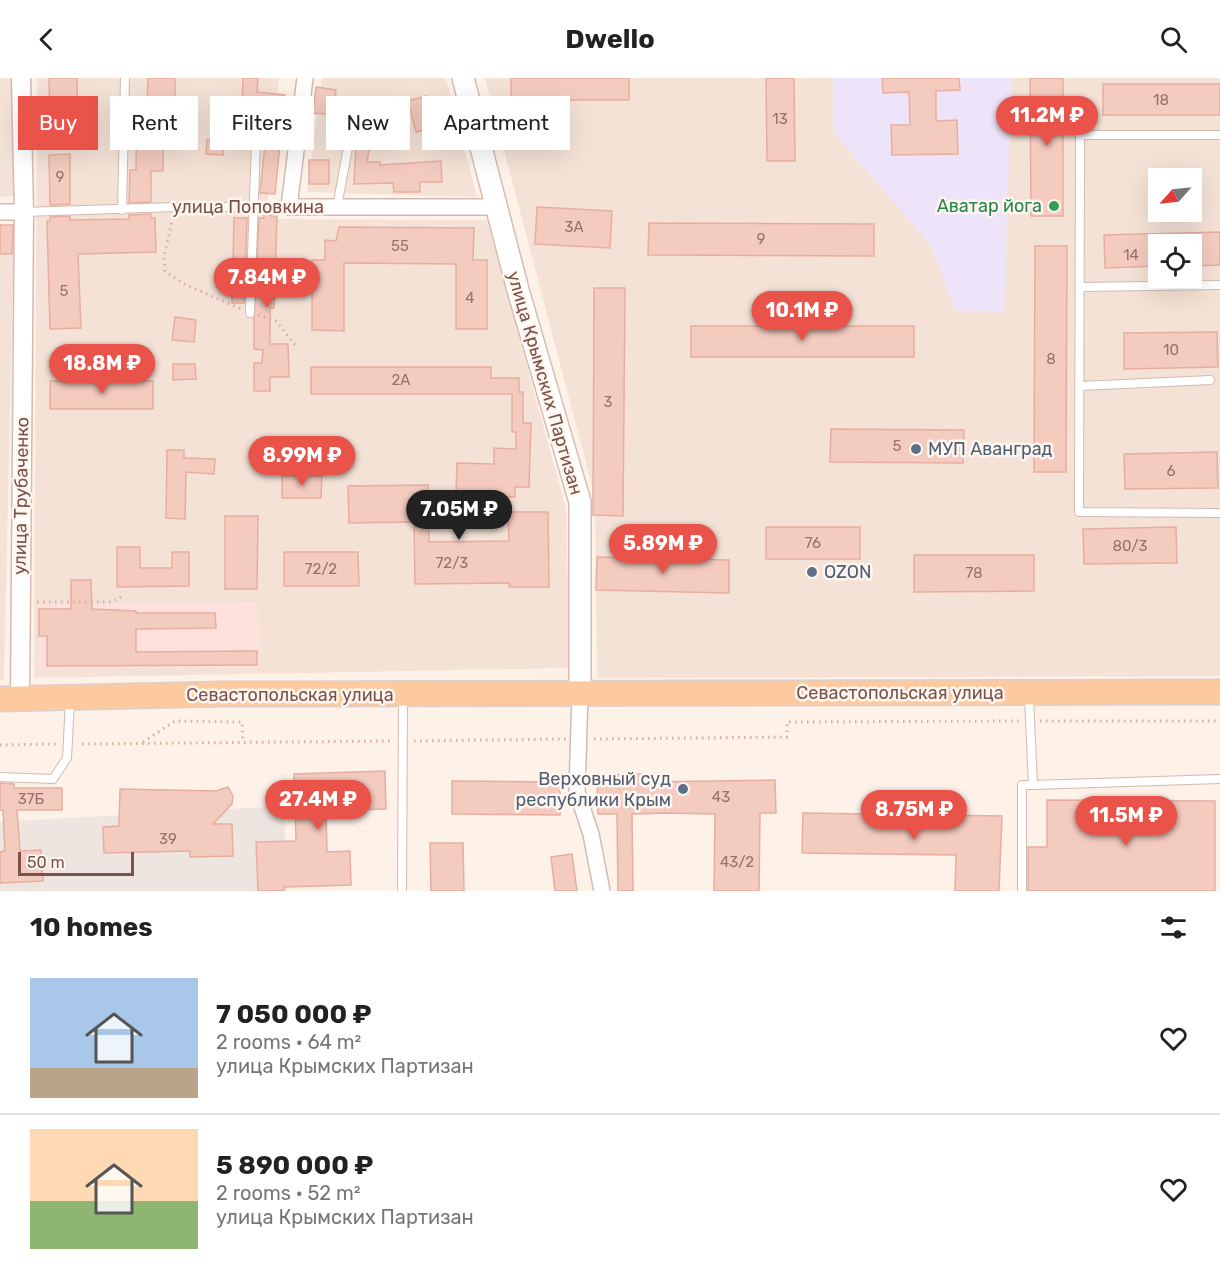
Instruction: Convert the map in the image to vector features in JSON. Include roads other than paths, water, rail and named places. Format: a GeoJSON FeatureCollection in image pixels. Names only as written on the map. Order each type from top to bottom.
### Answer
{"type":"FeatureCollection","features":[{"type":"Feature","properties":{"kind":"main road","name":"улица Крымских Партизан"},"geometry":{"type":"LineString","coordinates":[[463,78],[496,207],[580,502],[580,693]]}},
{"type":"Feature","properties":{"kind":"main road","name":"Севастопольская улица"},"geometry":{"type":"LineString","coordinates":[[10,698],[580,693],[1220,692]]}},
{"type":"Feature","properties":{"kind":"street","name":"улица Трубаченко"},"geometry":{"type":"LineString","coordinates":[[10,698],[24,212],[21,78]]}},
{"type":"Feature","properties":{"kind":"street"},"geometry":{"type":"LineString","coordinates":[[289,207],[305,78]]}},
{"type":"Feature","properties":{"kind":"street","name":"улица Поповкина"},"geometry":{"type":"LineString","coordinates":[[289,207],[496,207]]}},
{"type":"Feature","properties":{"kind":"street","name":"улица Поповкина"},"geometry":{"type":"LineString","coordinates":[[0,212],[24,212]]}},
{"type":"Feature","properties":{"kind":"street"},"geometry":{"type":"LineString","coordinates":[[580,693],[577,792],[591,834],[602,891]]}},
{"type":"Feature","properties":{"kind":"lane"},"geometry":{"type":"LineString","coordinates":[[122,210],[125,78]]}},
{"type":"Feature","properties":{"kind":"lane"},"geometry":{"type":"LineString","coordinates":[[1220,135],[1080,135],[1079,512],[1220,513]]}},
{"type":"Feature","properties":{"kind":"lane"},"geometry":{"type":"LineString","coordinates":[[250,313],[256,150]]}},
{"type":"Feature","properties":{"kind":"lane"},"geometry":{"type":"LineString","coordinates":[[337,207],[348,150]]}},
{"type":"Feature","properties":{"kind":"lane","name":"улица Поповкина"},"geometry":{"type":"LineString","coordinates":[[24,212],[175,207],[254,209],[289,207]]}},
{"type":"Feature","properties":{"kind":"lane"},"geometry":{"type":"LineString","coordinates":[[1081,287],[1220,285]]}},
{"type":"Feature","properties":{"kind":"lane"},"geometry":{"type":"LineString","coordinates":[[1080,386],[1210,380]]}},
{"type":"Feature","properties":{"kind":"lane"},"geometry":{"type":"LineString","coordinates":[[1029,692],[1033,785]]}},
{"type":"Feature","properties":{"kind":"lane"},"geometry":{"type":"LineString","coordinates":[[402,891],[403,694]]}},
{"type":"Feature","properties":{"kind":"lane"},"geometry":{"type":"LineString","coordinates":[[0,777],[53,778],[68,758],[70,698]]}},
{"type":"Feature","properties":{"kind":"lane"},"geometry":{"type":"LineString","coordinates":[[1022,891],[1023,785],[1220,779]]}},
{"type":"Feature","properties":{"kind":"place","name":"Аватар йога"},"geometry":{"type":"Point","coordinates":[1054,206]}},
{"type":"Feature","properties":{"kind":"place","name":"МУП Аванград"},"geometry":{"type":"Point","coordinates":[916,449]}},
{"type":"Feature","properties":{"kind":"place","name":"OZON"},"geometry":{"type":"Point","coordinates":[812,572]}},
{"type":"Feature","properties":{"kind":"place","name":"Верховный суд республики Крым"},"geometry":{"type":"Point","coordinates":[683,789]}}]}
